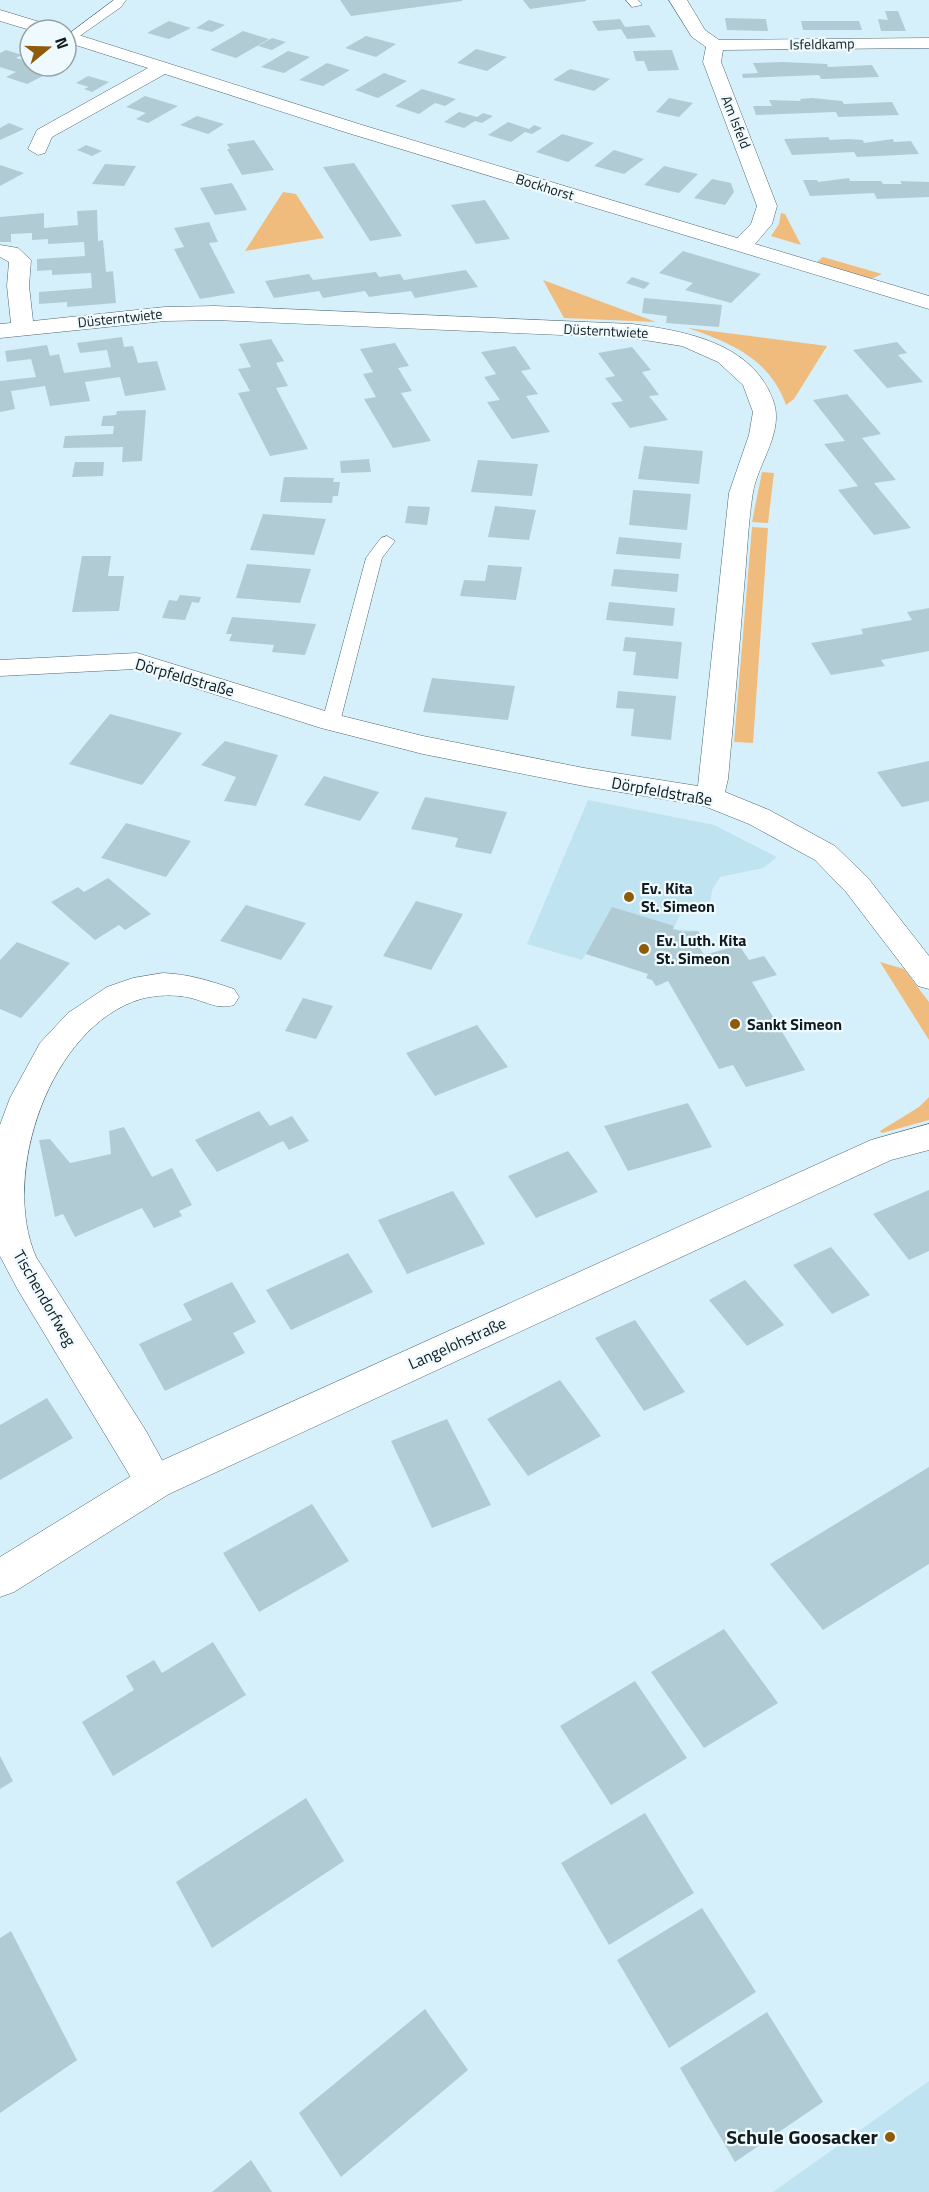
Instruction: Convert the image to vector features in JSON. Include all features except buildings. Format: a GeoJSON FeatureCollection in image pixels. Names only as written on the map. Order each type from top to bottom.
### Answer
{"type":"FeatureCollection","features":[{"type":"Feature","properties":{"kind":"street"},"geometry":{"type":"LineString","coordinates":[[678,0],[698,33],[715,45]]}},
{"type":"Feature","properties":{"kind":"street"},"geometry":{"type":"LineString","coordinates":[[0,15],[18,21]]}},
{"type":"Feature","properties":{"kind":"street","name":"Bockhorst"},"geometry":{"type":"LineString","coordinates":[[78,40],[929,303]]}},
{"type":"Feature","properties":{"kind":"street","name":"Isfeldkamp"},"geometry":{"type":"LineString","coordinates":[[715,45],[929,43]]}},
{"type":"Feature","properties":{"kind":"street","name":"Am Isfeld"},"geometry":{"type":"LineString","coordinates":[[715,45],[712,62],[767,206],[766,217],[760,228],[740,246]]}},
{"type":"Feature","properties":{"kind":"street"},"geometry":{"type":"LineString","coordinates":[[38,149],[44,134],[162,68]]}},
{"type":"Feature","properties":{"kind":"street"},"geometry":{"type":"LineString","coordinates":[[0,251],[17,255],[20,260],[9,283],[23,328]]}},
{"type":"Feature","properties":{"kind":"street","name":"Düsterntwiete"},"geometry":{"type":"LineString","coordinates":[[0,331],[190,312],[632,331],[680,338],[700,344],[732,362],[756,387],[765,417],[741,489],[714,779],[709,797]]}},
{"type":"Feature","properties":{"kind":"street","name":"Dörpfeldstraße"},"geometry":{"type":"LineString","coordinates":[[0,668],[116,660],[136,661],[331,722],[498,761],[709,797],[759,817],[825,853],[857,885],[929,978]]}},
{"type":"Feature","properties":{"kind":"street","name":"Tischendorfweg"},"geometry":{"type":"LineString","coordinates":[[155,1482],[24,1268],[7,1227],[2,1176],[9,1131],[28,1086],[54,1047],[84,1015],[112,997],[149,984],[182,985],[224,997]]}},
{"type":"Feature","properties":{"kind":"street","name":"Langelohstraße"},"geometry":{"type":"LineString","coordinates":[[0,1579],[155,1482],[883,1149],[929,1137]]}},
{"type":"Feature","properties":{"kind":"lane"},"geometry":{"type":"LineString","coordinates":[[78,30],[117,5],[120,0]]}},
{"type":"Feature","properties":{"kind":"lane"},"geometry":{"type":"LineString","coordinates":[[331,722],[374,558],[387,541]]}},
{"type":"Feature","properties":{"kind":"shaded area"},"geometry":{"type":"Polygon","coordinates":[[[283,192],[296,194],[324,238],[245,251],[283,192]]]}},
{"type":"Feature","properties":{"kind":"shaded area"},"geometry":{"type":"Polygon","coordinates":[[[781,213],[785,214],[801,245],[771,236],[779,224],[781,213]]]}},
{"type":"Feature","properties":{"kind":"shaded area"},"geometry":{"type":"Polygon","coordinates":[[[823,257],[882,274],[871,279],[817,262],[823,257]]]}},
{"type":"Feature","properties":{"kind":"shaded area"},"geometry":{"type":"Polygon","coordinates":[[[543,280],[656,322],[564,318],[543,280]]]}},
{"type":"Feature","properties":{"kind":"shaded area"},"geometry":{"type":"Polygon","coordinates":[[[688,328],[827,346],[794,399],[786,405],[779,389],[759,364],[734,347],[688,328]]]}},
{"type":"Feature","properties":{"kind":"shaded area"},"geometry":{"type":"Polygon","coordinates":[[[762,472],[774,473],[768,523],[752,522],[762,472]]]}},
{"type":"Feature","properties":{"kind":"shaded area"},"geometry":{"type":"Polygon","coordinates":[[[752,527],[768,528],[753,743],[734,742],[752,527]]]}},
{"type":"Feature","properties":{"kind":"shaded area","name":"Ev. Kita St. Simeon"},"geometry":{"type":"Polygon","coordinates":[[[588,800],[714,825],[777,857],[763,868],[720,877],[712,890],[710,904],[680,915],[673,929],[698,931],[704,942],[697,944],[704,955],[710,953],[662,984],[656,986],[648,973],[586,954],[582,960],[527,944],[588,800]]]}},
{"type":"Feature","properties":{"kind":"shaded area"},"geometry":{"type":"Polygon","coordinates":[[[880,962],[904,969],[929,1002],[929,1040],[880,962]]]}},
{"type":"Feature","properties":{"kind":"shaded area"},"geometry":{"type":"Polygon","coordinates":[[[929,1097],[929,1120],[882,1133],[880,1131],[919,1107],[929,1097]]]}},
{"type":"Feature","properties":{"kind":"shaded area","name":"Schule Goosacker"},"geometry":{"type":"Polygon","coordinates":[[[929,2081],[929,2192],[773,2192],[929,2081]]]}},
{"type":"Feature","properties":{"kind":"place","name":"Ev. Kita St. Simeon"},"geometry":{"type":"Point","coordinates":[629,897]}},
{"type":"Feature","properties":{"kind":"place","name":"Ev. Luth. Kita St. Simeon"},"geometry":{"type":"Point","coordinates":[644,949]}},
{"type":"Feature","properties":{"kind":"place","name":"Sankt Simeon"},"geometry":{"type":"Point","coordinates":[735,1024]}},
{"type":"Feature","properties":{"kind":"place","name":"Schule Goosacker"},"geometry":{"type":"Point","coordinates":[890,2137]}}]}
